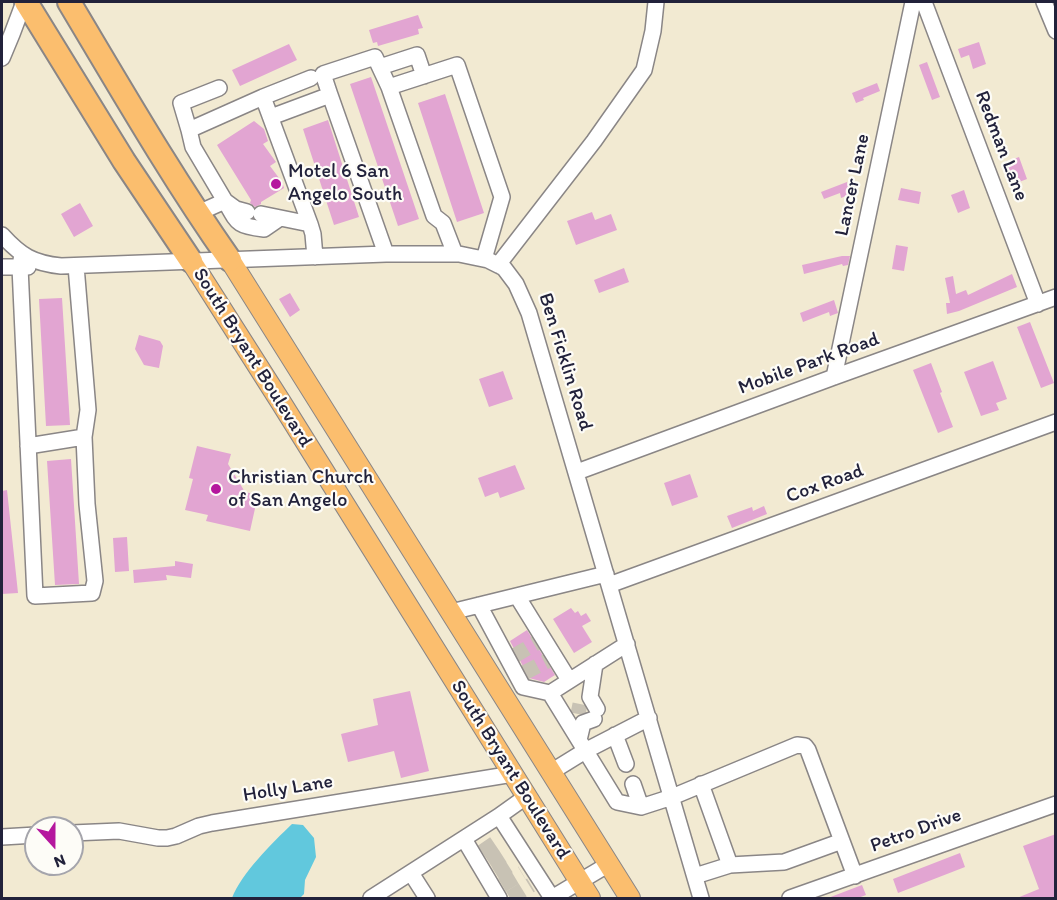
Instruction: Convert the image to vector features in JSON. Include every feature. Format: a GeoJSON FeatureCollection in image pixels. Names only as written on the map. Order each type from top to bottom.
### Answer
{"type":"FeatureCollection","features":[{"type":"Feature","properties":{"kind":"highway","name":"South Bryant Boulevard"},"geometry":{"type":"LineString","coordinates":[[69,2],[125,98],[230,260]]}},
{"type":"Feature","properties":{"kind":"highway","name":"South Bryant Boulevard"},"geometry":{"type":"LineString","coordinates":[[22,8],[58,54],[191,261]]}},
{"type":"Feature","properties":{"kind":"main road","name":"South Bryant Boulevard"},"geometry":{"type":"LineString","coordinates":[[230,260],[630,898]]}},
{"type":"Feature","properties":{"kind":"main road","name":"South Bryant Boulevard"},"geometry":{"type":"LineString","coordinates":[[191,261],[585,890]]}},
{"type":"Feature","properties":{"kind":"main road"},"geometry":{"type":"LineString","coordinates":[[387,571],[415,554]]}},
{"type":"Feature","properties":{"kind":"street"},"geometry":{"type":"LineString","coordinates":[[491,262],[594,141],[644,70],[653,31],[656,2]]}},
{"type":"Feature","properties":{"kind":"street","name":"Lancer Lane"},"geometry":{"type":"LineString","coordinates":[[834,377],[913,2]]}},
{"type":"Feature","properties":{"kind":"street","name":"Redman Lane"},"geometry":{"type":"LineString","coordinates":[[924,2],[1038,304]]}},
{"type":"Feature","properties":{"kind":"street"},"geometry":{"type":"LineString","coordinates":[[1044,2],[1056,31]]}},
{"type":"Feature","properties":{"kind":"street"},"geometry":{"type":"LineString","coordinates":[[2,58],[22,8]]}},
{"type":"Feature","properties":{"kind":"street"},"geometry":{"type":"LineString","coordinates":[[380,67],[417,55],[424,76]]}},
{"type":"Feature","properties":{"kind":"street"},"geometry":{"type":"LineString","coordinates":[[386,254],[323,74],[375,57],[389,87],[434,216],[443,223],[455,254]]}},
{"type":"Feature","properties":{"kind":"street"},"geometry":{"type":"LineString","coordinates":[[389,87],[457,65],[502,197],[491,262]]}},
{"type":"Feature","properties":{"kind":"street"},"geometry":{"type":"LineString","coordinates":[[189,130],[310,78]]}},
{"type":"Feature","properties":{"kind":"street"},"geometry":{"type":"LineString","coordinates":[[219,87],[181,103],[193,147],[237,222],[244,227],[264,229],[280,218]]}},
{"type":"Feature","properties":{"kind":"street"},"geometry":{"type":"LineString","coordinates":[[271,117],[330,95]]}},
{"type":"Feature","properties":{"kind":"street"},"geometry":{"type":"LineString","coordinates":[[263,97],[310,224],[315,257]]}},
{"type":"Feature","properties":{"kind":"street"},"geometry":{"type":"LineString","coordinates":[[198,213],[225,201]]}},
{"type":"Feature","properties":{"kind":"street"},"geometry":{"type":"LineString","coordinates":[[225,201],[236,209],[310,224]]}},
{"type":"Feature","properties":{"kind":"street"},"geometry":{"type":"LineString","coordinates":[[2,235],[21,260],[34,596],[92,593],[95,581],[87,504],[84,437],[88,410],[69,266]]}},
{"type":"Feature","properties":{"kind":"street"},"geometry":{"type":"LineString","coordinates":[[2,267],[21,260],[69,266],[386,254],[455,254],[491,262]]}},
{"type":"Feature","properties":{"kind":"street","name":"Ben Ficklin Road"},"geometry":{"type":"LineString","coordinates":[[491,262],[504,268],[516,284],[525,303],[577,472],[701,898]]}},
{"type":"Feature","properties":{"kind":"street","name":"Mobile Park Road"},"geometry":{"type":"LineString","coordinates":[[577,472],[1056,297]]}},
{"type":"Feature","properties":{"kind":"street","name":"Cox Road"},"geometry":{"type":"LineString","coordinates":[[451,612],[517,596],[608,580],[1056,422]]}},
{"type":"Feature","properties":{"kind":"street"},"geometry":{"type":"LineString","coordinates":[[28,446],[84,437]]}},
{"type":"Feature","properties":{"kind":"street"},"geometry":{"type":"LineString","coordinates":[[517,596],[540,641],[569,680]]}},
{"type":"Feature","properties":{"kind":"street"},"geometry":{"type":"LineString","coordinates":[[479,605],[521,675],[523,687],[550,693],[616,802],[641,807],[672,797],[797,745],[805,746],[855,876]]}},
{"type":"Feature","properties":{"kind":"street"},"geometry":{"type":"LineString","coordinates":[[550,693],[627,644]]}},
{"type":"Feature","properties":{"kind":"street"},"geometry":{"type":"LineString","coordinates":[[582,746],[594,664]]}},
{"type":"Feature","properties":{"kind":"street"},"geometry":{"type":"LineString","coordinates":[[498,688],[521,675]]}},
{"type":"Feature","properties":{"kind":"street"},"geometry":{"type":"LineString","coordinates":[[551,772],[582,746],[615,735],[649,718]]}},
{"type":"Feature","properties":{"kind":"street"},"geometry":{"type":"LineString","coordinates":[[615,735],[626,764]]}},
{"type":"Feature","properties":{"kind":"street","name":"Holly Lane"},"geometry":{"type":"LineString","coordinates":[[84,832],[119,831],[167,838],[213,823],[513,774]]}},
{"type":"Feature","properties":{"kind":"street"},"geometry":{"type":"LineString","coordinates":[[633,784],[641,807]]}},
{"type":"Feature","properties":{"kind":"street"},"geometry":{"type":"LineString","coordinates":[[701,784],[730,865]]}},
{"type":"Feature","properties":{"kind":"street"},"geometry":{"type":"LineString","coordinates":[[379,896],[527,796]]}},
{"type":"Feature","properties":{"kind":"street","name":"Petro Drive"},"geometry":{"type":"LineString","coordinates":[[790,898],[1056,804]]}},
{"type":"Feature","properties":{"kind":"street"},"geometry":{"type":"LineString","coordinates":[[500,816],[520,859],[552,898],[585,890],[609,864]]}},
{"type":"Feature","properties":{"kind":"street"},"geometry":{"type":"LineString","coordinates":[[2,837],[24,836]]}},
{"type":"Feature","properties":{"kind":"street"},"geometry":{"type":"LineString","coordinates":[[464,838],[493,879]]}},
{"type":"Feature","properties":{"kind":"street"},"geometry":{"type":"LineString","coordinates":[[695,876],[730,865],[784,862],[842,841]]}},
{"type":"Feature","properties":{"kind":"street"},"geometry":{"type":"LineString","coordinates":[[411,873],[427,898]]}},
{"type":"Feature","properties":{"kind":"water"},"geometry":{"type":"Polygon","coordinates":[[[292,824],[303,825],[314,838],[316,857],[305,880],[304,894],[300,898],[232,898],[250,869],[292,824]]]}},
{"type":"Feature","properties":{"kind":"building"},"geometry":{"type":"Polygon","coordinates":[[[418,15],[423,28],[418,29],[419,34],[378,46],[377,42],[373,43],[369,30],[418,15]]]}},
{"type":"Feature","properties":{"kind":"building"},"geometry":{"type":"Polygon","coordinates":[[[979,42],[986,64],[973,69],[969,55],[961,58],[958,49],[979,42]]]}},
{"type":"Feature","properties":{"kind":"building"},"geometry":{"type":"Polygon","coordinates":[[[289,44],[297,60],[240,86],[232,70],[289,44]]]}},
{"type":"Feature","properties":{"kind":"building"},"geometry":{"type":"Polygon","coordinates":[[[927,62],[940,97],[932,100],[919,65],[927,62]]]}},
{"type":"Feature","properties":{"kind":"building"},"geometry":{"type":"Polygon","coordinates":[[[371,77],[419,219],[398,226],[350,84],[371,77]]]}},
{"type":"Feature","properties":{"kind":"building"},"geometry":{"type":"Polygon","coordinates":[[[877,83],[880,91],[856,103],[852,93],[877,83]]]}},
{"type":"Feature","properties":{"kind":"building"},"geometry":{"type":"Polygon","coordinates":[[[445,94],[484,213],[457,222],[418,103],[445,94]]]}},
{"type":"Feature","properties":{"kind":"building"},"geometry":{"type":"Polygon","coordinates":[[[328,120],[359,217],[334,225],[303,129],[328,120]]]}},
{"type":"Feature","properties":{"kind":"building"},"geometry":{"type":"Polygon","coordinates":[[[254,121],[264,129],[268,141],[263,144],[276,162],[270,166],[284,188],[255,207],[250,203],[251,200],[217,145],[254,121]]]}},
{"type":"Feature","properties":{"kind":"building"},"geometry":{"type":"Polygon","coordinates":[[[1019,157],[1027,179],[1014,184],[1006,162],[1019,157]]]}},
{"type":"Feature","properties":{"kind":"building"},"geometry":{"type":"Polygon","coordinates":[[[847,182],[851,194],[841,198],[840,193],[824,199],[821,192],[847,182]]]}},
{"type":"Feature","properties":{"kind":"building"},"geometry":{"type":"Polygon","coordinates":[[[901,188],[921,192],[919,204],[898,200],[901,188]]]}},
{"type":"Feature","properties":{"kind":"building"},"geometry":{"type":"Polygon","coordinates":[[[964,190],[970,208],[958,213],[951,195],[964,190]]]}},
{"type":"Feature","properties":{"kind":"building"},"geometry":{"type":"Polygon","coordinates":[[[80,203],[93,226],[74,237],[61,214],[80,203]]]}},
{"type":"Feature","properties":{"kind":"building"},"geometry":{"type":"Polygon","coordinates":[[[592,212],[595,220],[611,214],[617,230],[576,245],[567,221],[592,212]]]}},
{"type":"Feature","properties":{"kind":"building"},"geometry":{"type":"Polygon","coordinates":[[[896,245],[908,247],[904,271],[892,269],[896,245]]]}},
{"type":"Feature","properties":{"kind":"building"},"geometry":{"type":"Polygon","coordinates":[[[850,256],[848,265],[843,266],[842,264],[804,274],[802,265],[850,256]]]}},
{"type":"Feature","properties":{"kind":"building"},"geometry":{"type":"Polygon","coordinates":[[[624,268],[629,282],[599,293],[594,280],[624,268]]]}},
{"type":"Feature","properties":{"kind":"building"},"geometry":{"type":"Polygon","coordinates":[[[1012,274],[1017,287],[947,314],[946,303],[950,303],[945,278],[953,276],[956,294],[966,290],[968,295],[1012,274]]]}},
{"type":"Feature","properties":{"kind":"building"},"geometry":{"type":"Polygon","coordinates":[[[290,293],[300,310],[290,317],[279,299],[290,293]]]}},
{"type":"Feature","properties":{"kind":"building"},"geometry":{"type":"Polygon","coordinates":[[[62,298],[70,425],[46,426],[39,299],[62,298]]]}},
{"type":"Feature","properties":{"kind":"building"},"geometry":{"type":"Polygon","coordinates":[[[834,300],[838,313],[830,316],[829,312],[803,322],[800,313],[834,300]]]}},
{"type":"Feature","properties":{"kind":"building"},"geometry":{"type":"Polygon","coordinates":[[[1030,322],[1054,383],[1041,388],[1017,327],[1030,322]]]}},
{"type":"Feature","properties":{"kind":"building"},"geometry":{"type":"Polygon","coordinates":[[[139,335],[160,341],[163,346],[159,368],[144,365],[135,349],[139,335]]]}},
{"type":"Feature","properties":{"kind":"building"},"geometry":{"type":"Polygon","coordinates":[[[993,361],[1007,399],[996,403],[999,410],[981,416],[964,372],[993,361]]]}},
{"type":"Feature","properties":{"kind":"building"},"geometry":{"type":"Polygon","coordinates":[[[931,363],[953,427],[938,433],[913,370],[931,363]]]}},
{"type":"Feature","properties":{"kind":"building"},"geometry":{"type":"Polygon","coordinates":[[[503,371],[513,399],[489,407],[479,379],[503,371]]]}},
{"type":"Feature","properties":{"kind":"building","name":"Christian Church of San Angelo"},"geometry":{"type":"Polygon","coordinates":[[[197,446],[231,454],[228,464],[245,492],[258,495],[250,531],[206,521],[208,515],[185,510],[193,479],[189,478],[197,446]]]}},
{"type":"Feature","properties":{"kind":"building"},"geometry":{"type":"Polygon","coordinates":[[[71,459],[79,584],[55,585],[47,461],[71,459]]]}},
{"type":"Feature","properties":{"kind":"building"},"geometry":{"type":"Polygon","coordinates":[[[515,465],[525,489],[500,498],[498,492],[485,497],[478,478],[515,465]]]}},
{"type":"Feature","properties":{"kind":"building"},"geometry":{"type":"Polygon","coordinates":[[[690,474],[698,497],[672,506],[664,483],[690,474]]]}},
{"type":"Feature","properties":{"kind":"building"},"geometry":{"type":"Polygon","coordinates":[[[7,490],[18,593],[2,594],[2,491],[7,490]]]}},
{"type":"Feature","properties":{"kind":"building"},"geometry":{"type":"Polygon","coordinates":[[[764,506],[767,514],[732,528],[727,516],[752,507],[753,511],[764,506]]]}},
{"type":"Feature","properties":{"kind":"building"},"geometry":{"type":"Polygon","coordinates":[[[127,537],[129,571],[115,572],[113,538],[127,537]]]}},
{"type":"Feature","properties":{"kind":"building"},"geometry":{"type":"Polygon","coordinates":[[[175,561],[193,564],[191,578],[166,575],[167,580],[134,583],[133,570],[175,566],[175,561]]]}},
{"type":"Feature","properties":{"kind":"building"},"geometry":{"type":"Polygon","coordinates":[[[571,608],[575,613],[578,611],[581,616],[586,613],[591,621],[582,626],[592,642],[574,653],[553,619],[571,608]]]}},
{"type":"Feature","properties":{"kind":"building"},"geometry":{"type":"Polygon","coordinates":[[[527,630],[555,675],[544,682],[529,678],[510,641],[527,630]]]}},
{"type":"Feature","properties":{"kind":"building"},"geometry":{"type":"Polygon","coordinates":[[[410,691],[429,771],[401,778],[394,751],[348,762],[341,734],[378,725],[373,699],[410,691]]]}},
{"type":"Feature","properties":{"kind":"building"},"geometry":{"type":"Polygon","coordinates":[[[1056,834],[1056,898],[1017,898],[1039,889],[1023,846],[1056,834]]]}},
{"type":"Feature","properties":{"kind":"building"},"geometry":{"type":"Polygon","coordinates":[[[960,853],[965,867],[898,893],[893,879],[960,853]]]}},
{"type":"Feature","properties":{"kind":"building"},"geometry":{"type":"Polygon","coordinates":[[[862,885],[866,895],[858,898],[828,898],[862,885]]]}},
{"type":"Feature","properties":{"kind":"tunnel"},"geometry":{"type":"LineString","coordinates":[[514,656],[536,643]]}},
{"type":"Feature","properties":{"kind":"tunnel"},"geometry":{"type":"LineString","coordinates":[[524,673],[547,661]]}},
{"type":"Feature","properties":{"kind":"tunnel"},"geometry":{"type":"LineString","coordinates":[[578,714],[580,704]]}},
{"type":"Feature","properties":{"kind":"tunnel"},"geometry":{"type":"LineString","coordinates":[[482,852],[501,839]]}},
{"type":"Feature","properties":{"kind":"tunnel"},"geometry":{"type":"LineString","coordinates":[[490,864],[509,852]]}},
{"type":"Feature","properties":{"kind":"tunnel"},"geometry":{"type":"LineString","coordinates":[[496,874],[515,862]]}},
{"type":"Feature","properties":{"kind":"tunnel"},"geometry":{"type":"LineString","coordinates":[[502,885],[522,873]]}},
{"type":"Feature","properties":{"kind":"tunnel"},"geometry":{"type":"LineString","coordinates":[[510,898],[531,885]]}},
{"type":"Feature","properties":{"kind":"place","name":"Motel 6 San Angelo South"},"geometry":{"type":"Point","coordinates":[276,184]}},
{"type":"Feature","properties":{"kind":"place","name":"Christian Church of San Angelo"},"geometry":{"type":"Point","coordinates":[216,489]}}]}
